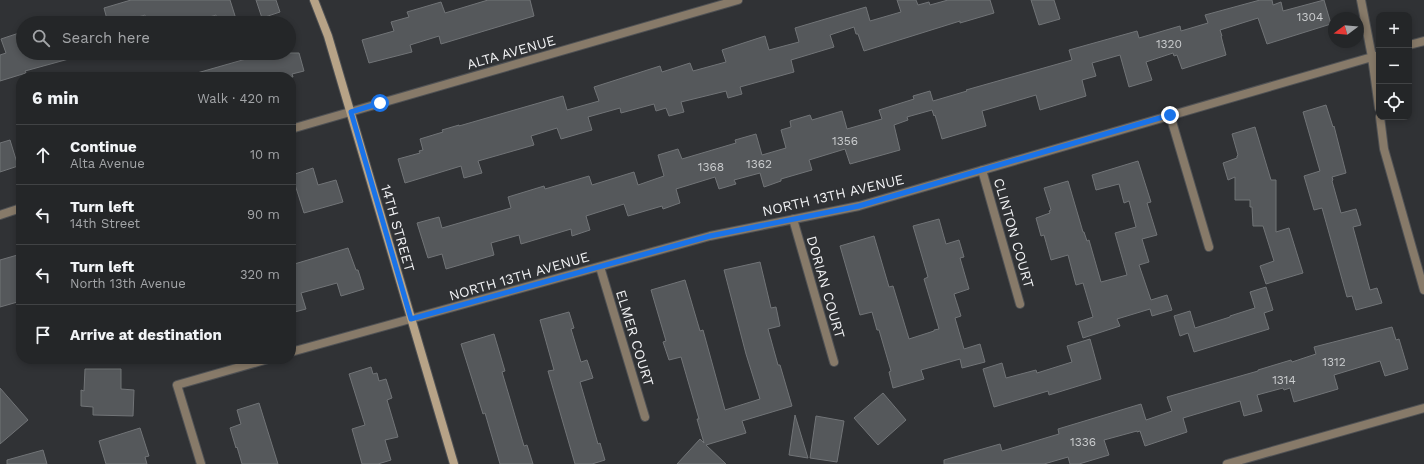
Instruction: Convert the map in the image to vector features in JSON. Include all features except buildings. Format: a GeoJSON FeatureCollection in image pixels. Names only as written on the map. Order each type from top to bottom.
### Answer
{"type":"FeatureCollection","features":[{"type":"Feature","properties":{"kind":"street","name":"14TH STREET"},"geometry":{"type":"LineString","coordinates":[[314,0],[328,36],[351,112],[454,464]]}},
{"type":"Feature","properties":{"kind":"street","name":"ALTA AVENUE"},"geometry":{"type":"LineString","coordinates":[[296,128],[738,0]]}},
{"type":"Feature","properties":{"kind":"street"},"geometry":{"type":"LineString","coordinates":[[1361,0],[1376,56]]}},
{"type":"Feature","properties":{"kind":"street"},"geometry":{"type":"LineString","coordinates":[[1412,44],[1424,41]]}},
{"type":"Feature","properties":{"kind":"street","name":"NORTH 13TH AVENUE"},"geometry":{"type":"LineString","coordinates":[[296,351],[710,236],[859,206],[1376,56]]}},
{"type":"Feature","properties":{"kind":"street"},"geometry":{"type":"LineString","coordinates":[[1170,115],[1209,247]]}},
{"type":"Feature","properties":{"kind":"street"},"geometry":{"type":"LineString","coordinates":[[1380,120],[1384,149],[1424,290]]}},
{"type":"Feature","properties":{"kind":"street","name":"CLINTON COURT"},"geometry":{"type":"LineString","coordinates":[[982,170],[1020,304]]}},
{"type":"Feature","properties":{"kind":"street"},"geometry":{"type":"LineString","coordinates":[[0,215],[16,210]]}},
{"type":"Feature","properties":{"kind":"street","name":"DORIAN COURT"},"geometry":{"type":"LineString","coordinates":[[793,219],[834,362]]}},
{"type":"Feature","properties":{"kind":"street","name":"ELMER COURT"},"geometry":{"type":"LineString","coordinates":[[600,267],[645,417]]}},
{"type":"Feature","properties":{"kind":"street"},"geometry":{"type":"LineString","coordinates":[[201,464],[177,384],[250,364]]}},
{"type":"Feature","properties":{"kind":"street"},"geometry":{"type":"LineString","coordinates":[[1227,464],[1247,461],[1424,408]]}},
{"type":"Feature","properties":{"kind":"route"},"geometry":{"type":"LineString","coordinates":[[380,103],[351,112],[411,319],[710,236],[859,206],[1170,115]]}}]}
